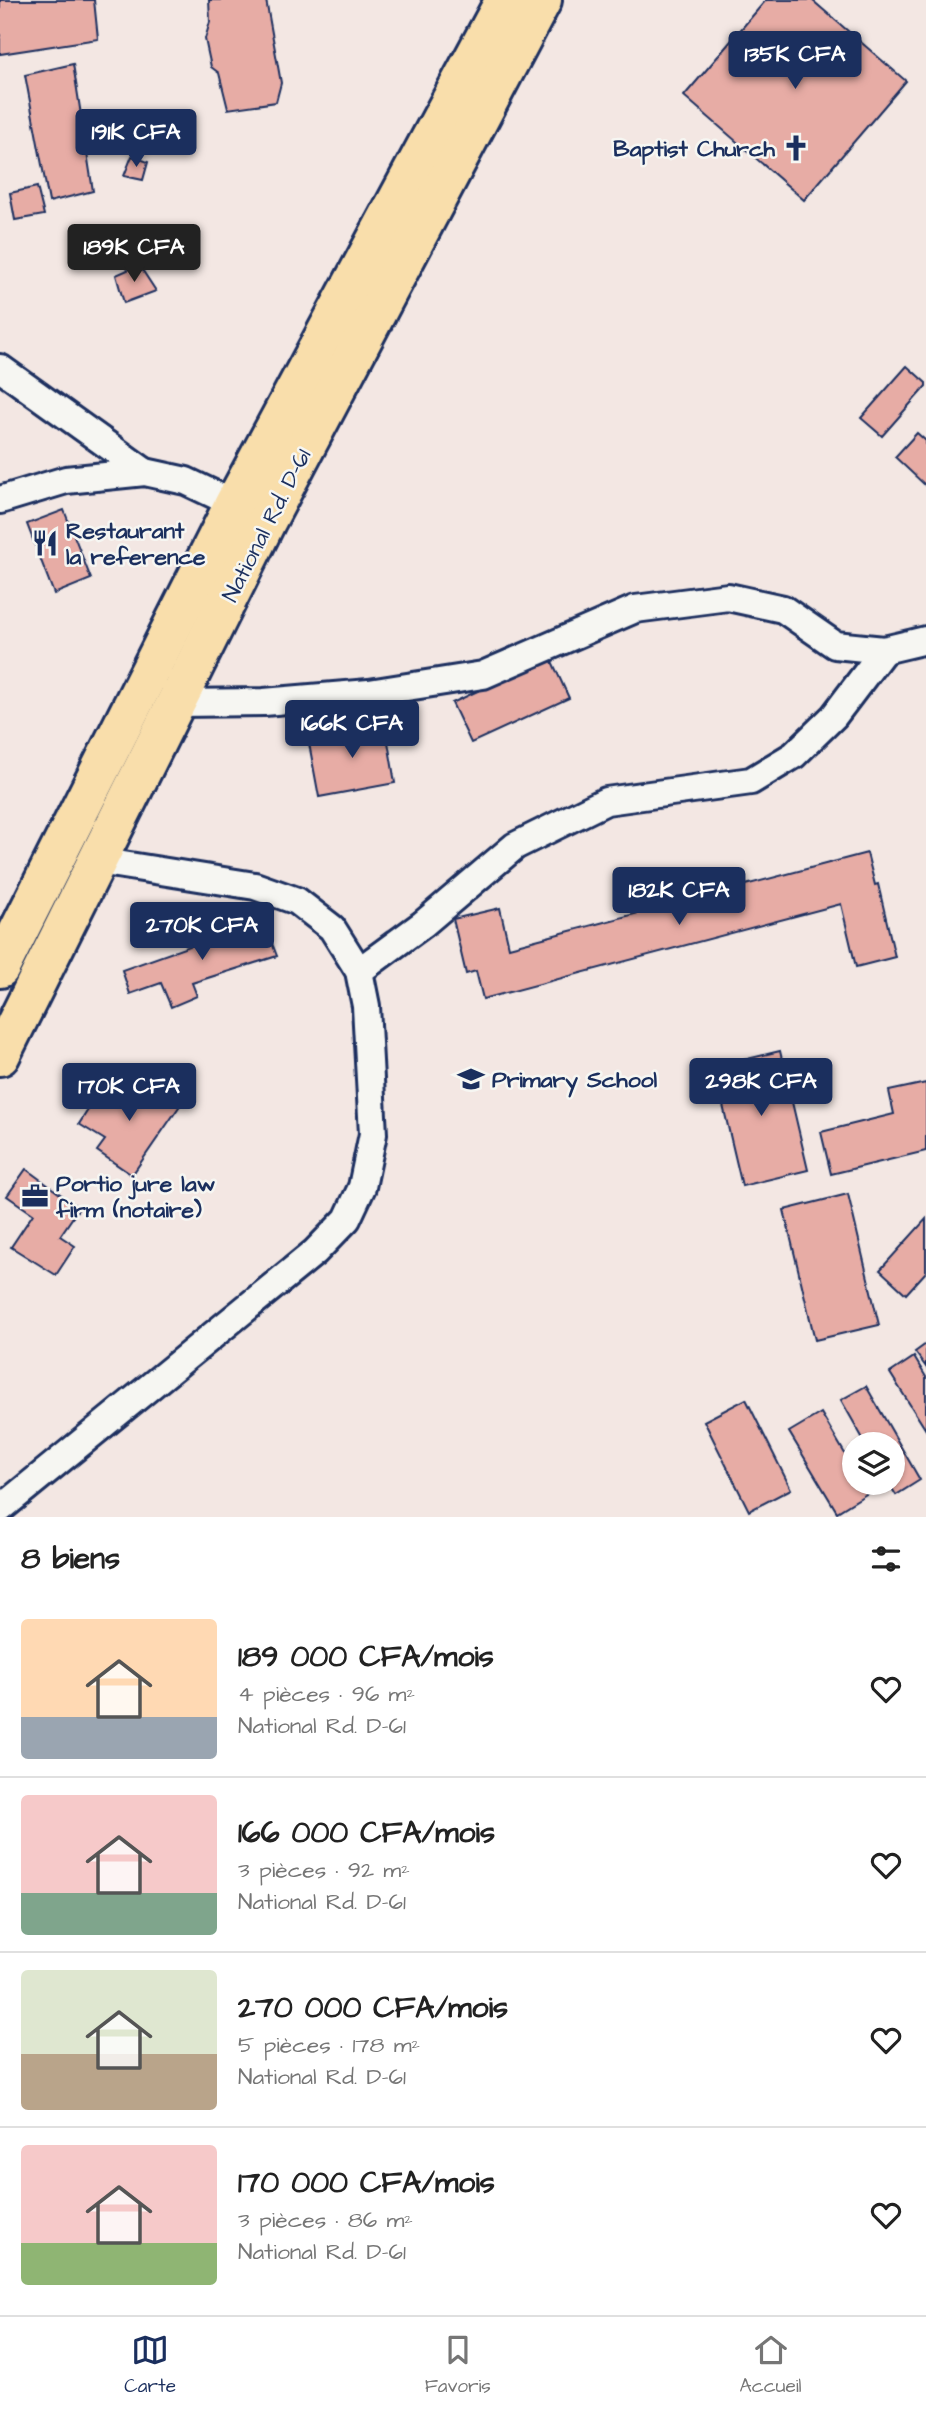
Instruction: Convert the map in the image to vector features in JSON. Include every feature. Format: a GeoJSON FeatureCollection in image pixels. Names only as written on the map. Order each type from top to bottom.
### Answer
{"type":"FeatureCollection","features":[{"type":"Feature","properties":{"kind":"highway","name":"National Rd. D-61"},"geometry":{"type":"LineString","coordinates":[[0,1056],[178,703],[250,512],[505,0]]}},
{"type":"Feature","properties":{"kind":"highway","name":"National Rd. D-61"},"geometry":{"type":"LineString","coordinates":[[0,968],[250,512],[542,0]]}},
{"type":"Feature","properties":{"kind":"street"},"geometry":{"type":"LineString","coordinates":[[0,368],[145,471]]}},
{"type":"Feature","properties":{"kind":"street"},"geometry":{"type":"LineString","coordinates":[[0,500],[66,480],[145,471],[187,481],[250,512]]}},
{"type":"Feature","properties":{"kind":"street"},"geometry":{"type":"LineString","coordinates":[[178,703],[264,702],[369,693],[483,675],[635,610],[728,597],[783,609],[835,645],[884,650],[926,640]]}},
{"type":"Feature","properties":{"kind":"street"},"geometry":{"type":"LineString","coordinates":[[359,971],[423,924],[515,846],[606,801],[751,781],[794,755],[834,716],[884,650]]}},
{"type":"Feature","properties":{"kind":"street"},"geometry":{"type":"LineString","coordinates":[[0,1509],[315,1252],[347,1219],[362,1187],[373,1134],[366,1006],[359,971],[332,928],[297,901],[255,886],[99,861]]}},
{"type":"Feature","properties":{"kind":"building"},"geometry":{"type":"Polygon","coordinates":[[[0,0],[94,0],[98,39],[0,54],[0,0]]]}},
{"type":"Feature","properties":{"kind":"building"},"geometry":{"type":"Polygon","coordinates":[[[209,0],[266,0],[281,83],[276,102],[228,109],[219,73],[211,67],[205,39],[210,22],[209,0]]]}},
{"type":"Feature","properties":{"kind":"building","name":"Baptist Church"},"geometry":{"type":"Polygon","coordinates":[[[766,0],[812,0],[906,81],[804,200],[684,96],[766,0]]]}},
{"type":"Feature","properties":{"kind":"building"},"geometry":{"type":"Polygon","coordinates":[[[73,64],[93,191],[49,202],[25,75],[73,64]]]}},
{"type":"Feature","properties":{"kind":"building"},"geometry":{"type":"Polygon","coordinates":[[[132,156],[148,162],[143,180],[124,176],[132,156]]]}},
{"type":"Feature","properties":{"kind":"building"},"geometry":{"type":"Polygon","coordinates":[[[37,187],[44,215],[15,220],[10,193],[37,187]]]}},
{"type":"Feature","properties":{"kind":"building"},"geometry":{"type":"Polygon","coordinates":[[[139,265],[156,291],[124,303],[116,275],[139,265]]]}},
{"type":"Feature","properties":{"kind":"building"},"geometry":{"type":"Polygon","coordinates":[[[907,366],[926,386],[882,436],[861,418],[907,366]]]}},
{"type":"Feature","properties":{"kind":"building"},"geometry":{"type":"Polygon","coordinates":[[[917,433],[926,441],[926,486],[895,457],[917,433]]]}},
{"type":"Feature","properties":{"kind":"building"},"geometry":{"type":"Polygon","coordinates":[[[64,510],[91,579],[54,594],[27,524],[64,510]]]}},
{"type":"Feature","properties":{"kind":"building"},"geometry":{"type":"Polygon","coordinates":[[[550,657],[569,698],[471,743],[452,703],[550,657]]]}},
{"type":"Feature","properties":{"kind":"building"},"geometry":{"type":"Polygon","coordinates":[[[385,724],[395,783],[319,797],[308,738],[385,724]]]}},
{"type":"Feature","properties":{"kind":"building"},"geometry":{"type":"Polygon","coordinates":[[[867,853],[875,885],[878,884],[895,957],[856,967],[841,904],[483,999],[476,971],[466,974],[453,919],[500,908],[509,947],[867,853]]]}},
{"type":"Feature","properties":{"kind":"building"},"geometry":{"type":"Polygon","coordinates":[[[263,920],[277,956],[192,983],[197,996],[171,1007],[161,983],[130,994],[122,970],[263,920]]]}},
{"type":"Feature","properties":{"kind":"building"},"geometry":{"type":"Polygon","coordinates":[[[780,1051],[808,1170],[742,1186],[714,1067],[780,1051]]]}},
{"type":"Feature","properties":{"kind":"building"},"geometry":{"type":"Polygon","coordinates":[[[146,1080],[181,1104],[132,1175],[97,1151],[105,1140],[79,1124],[106,1082],[132,1099],[146,1080]]]}},
{"type":"Feature","properties":{"kind":"building"},"geometry":{"type":"Polygon","coordinates":[[[926,1083],[926,1151],[831,1174],[821,1132],[894,1114],[889,1091],[926,1083]]]}},
{"type":"Feature","properties":{"kind":"building"},"geometry":{"type":"Polygon","coordinates":[[[26,1169],[79,1208],[60,1236],[75,1246],[56,1275],[11,1247],[33,1214],[7,1196],[26,1169]]]}},
{"type":"Feature","properties":{"kind":"building"},"geometry":{"type":"Polygon","coordinates":[[[848,1194],[879,1325],[815,1340],[784,1210],[848,1194]]]}},
{"type":"Feature","properties":{"kind":"building"},"geometry":{"type":"Polygon","coordinates":[[[926,1219],[926,1272],[906,1294],[880,1270],[926,1219]]]}},
{"type":"Feature","properties":{"kind":"building"},"geometry":{"type":"Polygon","coordinates":[[[926,1344],[926,1367],[915,1352],[926,1344]]]}},
{"type":"Feature","properties":{"kind":"building"},"geometry":{"type":"Polygon","coordinates":[[[914,1357],[926,1377],[926,1430],[890,1373],[914,1357]]]}},
{"type":"Feature","properties":{"kind":"building"},"geometry":{"type":"Polygon","coordinates":[[[866,1386],[892,1432],[859,1432],[841,1400],[866,1386]]]}},
{"type":"Feature","properties":{"kind":"building"},"geometry":{"type":"Polygon","coordinates":[[[746,1399],[791,1489],[749,1511],[704,1421],[746,1399]]]}},
{"type":"Feature","properties":{"kind":"building"},"geometry":{"type":"Polygon","coordinates":[[[821,1413],[842,1449],[842,1495],[865,1495],[837,1512],[789,1432],[821,1413]]]}},
{"type":"Feature","properties":{"kind":"building"},"geometry":{"type":"Polygon","coordinates":[[[905,1454],[920,1480],[905,1489],[905,1454]]]}},
{"type":"Feature","properties":{"kind":"place","name":"Baptist Church"},"geometry":{"type":"Point","coordinates":[796,148]}},
{"type":"Feature","properties":{"kind":"place","name":"Restaurant la reference"},"geometry":{"type":"Point","coordinates":[45,543]}},
{"type":"Feature","properties":{"kind":"place","name":"Primary School"},"geometry":{"type":"Point","coordinates":[471,1079]}},
{"type":"Feature","properties":{"kind":"place","name":"Portio jure law firm (notaire)"},"geometry":{"type":"Point","coordinates":[35,1196]}}]}
